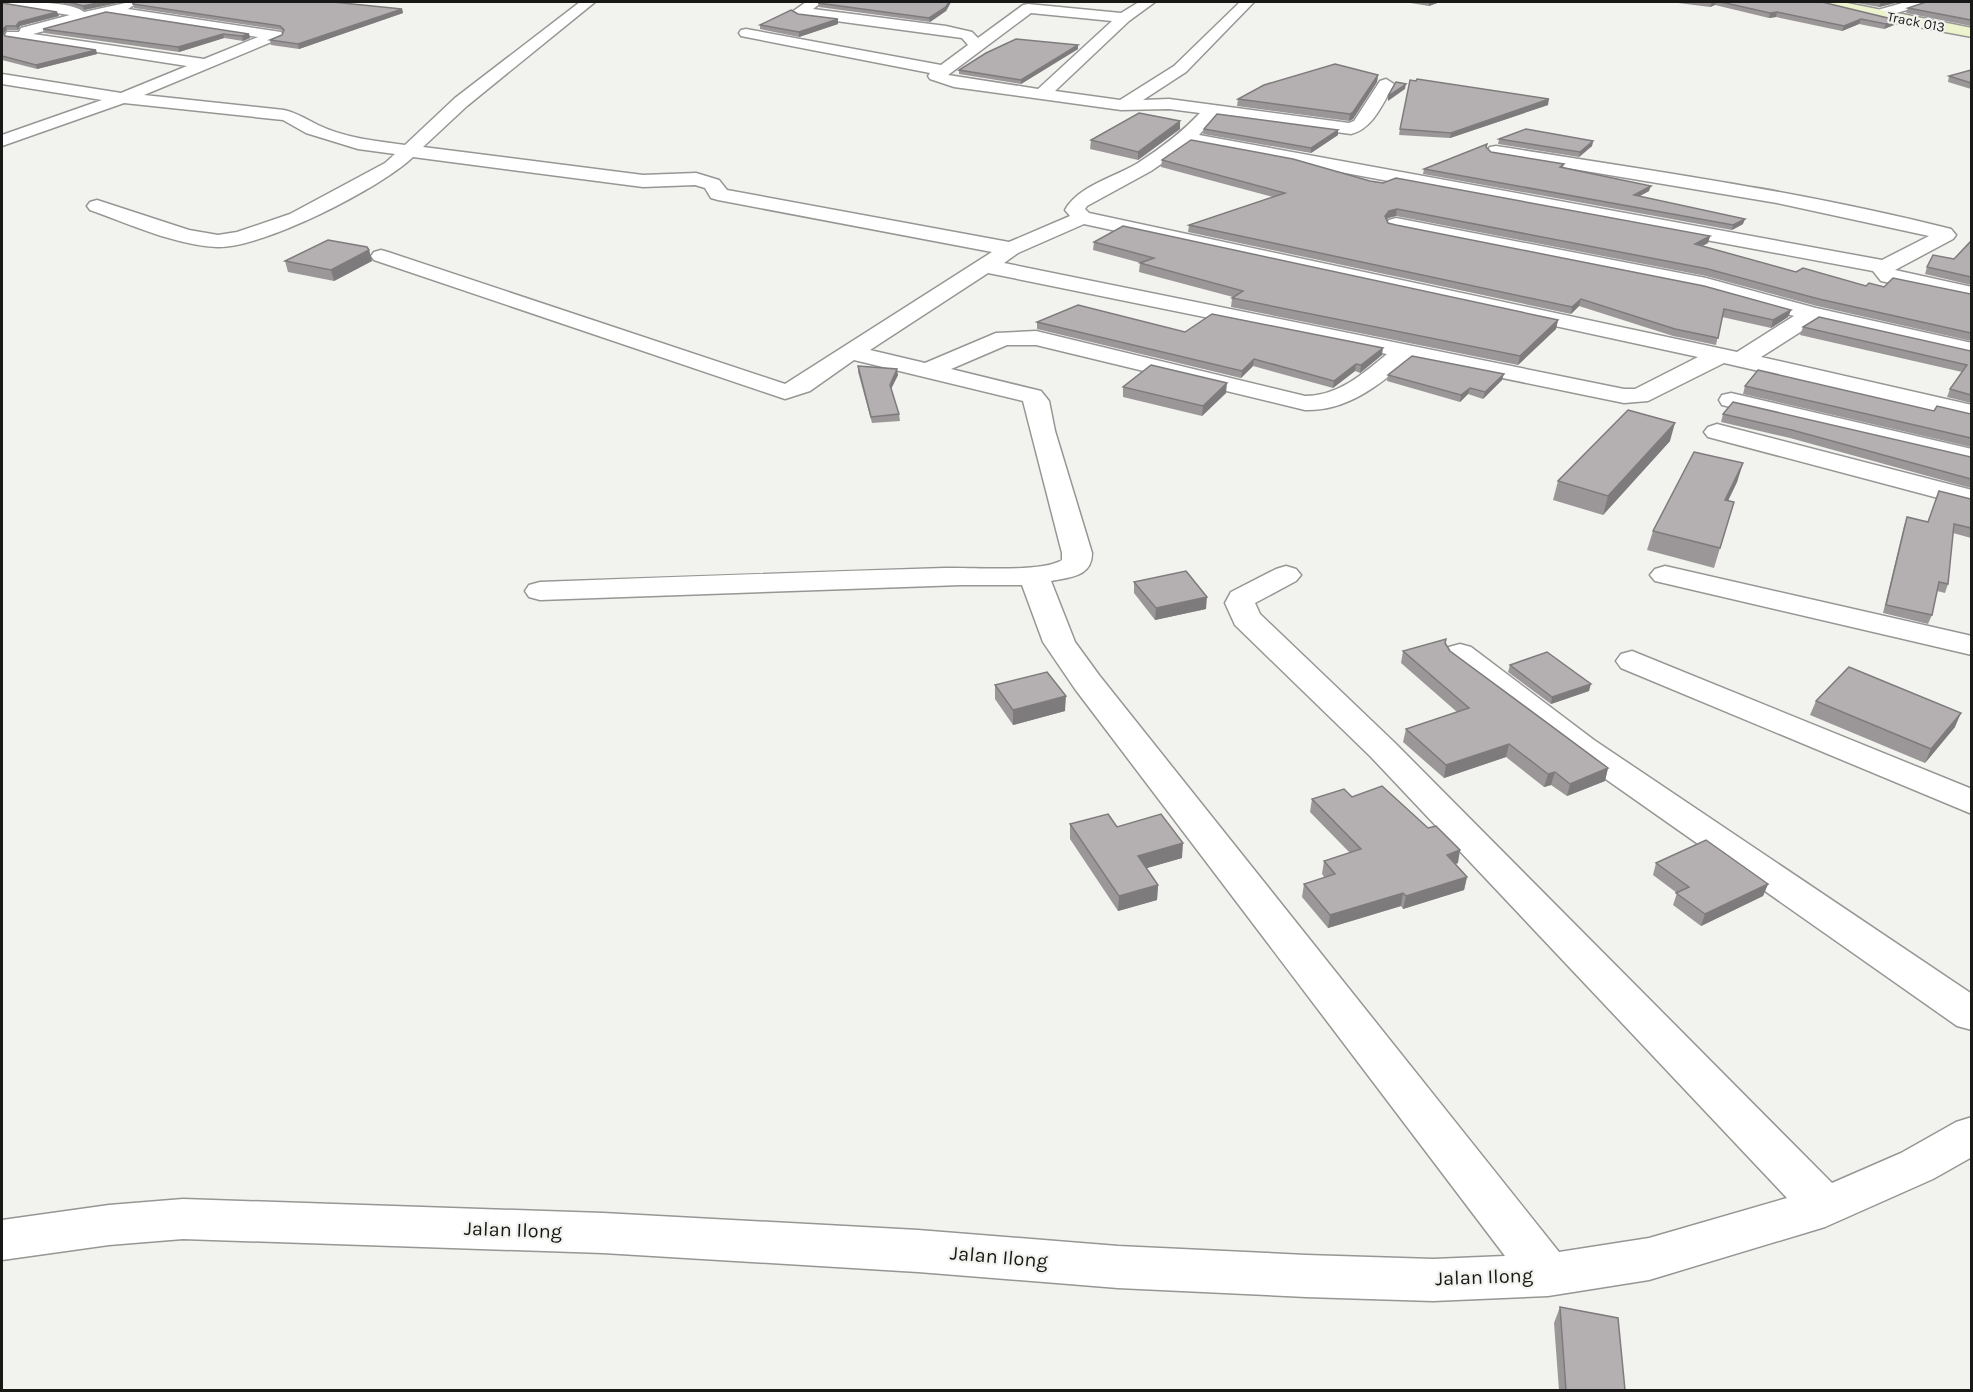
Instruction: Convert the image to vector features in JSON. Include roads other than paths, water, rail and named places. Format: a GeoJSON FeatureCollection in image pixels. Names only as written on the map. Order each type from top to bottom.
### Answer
{"type":"FeatureCollection","features":[{"type":"Feature","properties":{"kind":"street"},"geometry":{"type":"LineString","coordinates":[[2,141],[10,134],[123,98],[276,35],[7,2]]}},
{"type":"Feature","properties":{"kind":"street"},"geometry":{"type":"LineString","coordinates":[[39,6],[59,2]]}},
{"type":"Feature","properties":{"kind":"street"},"geometry":{"type":"LineString","coordinates":[[7,36],[139,2]]}},
{"type":"Feature","properties":{"kind":"street"},"geometry":{"type":"LineString","coordinates":[[97,206],[201,239],[218,241],[241,237],[297,218],[392,167],[461,102],[588,2]]}},
{"type":"Feature","properties":{"kind":"street"},"geometry":{"type":"LineString","coordinates":[[815,2],[799,12],[958,33],[972,39],[976,46]]}},
{"type":"Feature","properties":{"kind":"street"},"geometry":{"type":"LineString","coordinates":[[1042,94],[1124,18],[1148,2]]}},
{"type":"Feature","properties":{"kind":"street"},"geometry":{"type":"LineString","coordinates":[[1121,105],[1176,73],[1247,2]]}},
{"type":"Feature","properties":{"kind":"street","name":"Track 013"},"geometry":{"type":"LineString","coordinates":[[1826,2],[1971,33]]}},
{"type":"Feature","properties":{"kind":"street"},"geometry":{"type":"LineString","coordinates":[[1879,14],[1919,2]]}},
{"type":"Feature","properties":{"kind":"street"},"geometry":{"type":"LineString","coordinates":[[1124,18],[1028,9],[936,76],[944,80],[1121,105],[1161,103],[1351,129],[1360,125],[1386,84]]}},
{"type":"Feature","properties":{"kind":"street"},"geometry":{"type":"LineString","coordinates":[[874,21],[892,11]]}},
{"type":"Feature","properties":{"kind":"street"},"geometry":{"type":"LineString","coordinates":[[746,33],[942,70]]}},
{"type":"Feature","properties":{"kind":"street"},"geometry":{"type":"LineString","coordinates":[[7,36],[205,64]]}},
{"type":"Feature","properties":{"kind":"street"},"geometry":{"type":"LineString","coordinates":[[2,79],[123,98],[284,115],[295,118],[312,129],[357,144],[410,149],[643,181],[696,179],[712,184],[718,194],[1011,249]]}},
{"type":"Feature","properties":{"kind":"street"},"geometry":{"type":"LineString","coordinates":[[1212,110],[1187,138],[1144,167],[1079,202],[1074,210],[1082,218],[1336,270],[1732,356],[1971,413]]}},
{"type":"Feature","properties":{"kind":"street"},"geometry":{"type":"LineString","coordinates":[[1187,138],[1885,267],[1945,237],[1946,234],[1729,189],[1496,151]]}},
{"type":"Feature","properties":{"kind":"street"},"geometry":{"type":"LineString","coordinates":[[381,255],[778,391],[792,391],[1011,249],[1082,218]]}},
{"type":"Feature","properties":{"kind":"street"},"geometry":{"type":"LineString","coordinates":[[1396,224],[1706,285],[1812,314],[1971,350]]}},
{"type":"Feature","properties":{"kind":"street"},"geometry":{"type":"LineString","coordinates":[[986,266],[1632,396],[1647,392],[1732,356],[1812,314]]}},
{"type":"Feature","properties":{"kind":"street"},"geometry":{"type":"LineString","coordinates":[[1885,267],[1883,272],[1889,276],[1971,294]]}},
{"type":"Feature","properties":{"kind":"street"},"geometry":{"type":"LineString","coordinates":[[927,371],[1004,338],[1036,338],[1305,403],[1320,404],[1339,399],[1407,350]]}},
{"type":"Feature","properties":{"kind":"street"},"geometry":{"type":"LineString","coordinates":[[540,591],[961,576],[1034,576],[1068,569],[1077,562],[1077,553],[1042,431],[1037,401],[1032,396],[850,352]]}},
{"type":"Feature","properties":{"kind":"street"},"geometry":{"type":"LineString","coordinates":[[1731,400],[1971,457]]}},
{"type":"Feature","properties":{"kind":"street"},"geometry":{"type":"LineString","coordinates":[[1717,432],[1971,499]]}},
{"type":"Feature","properties":{"kind":"street"},"geometry":{"type":"LineString","coordinates":[[1286,575],[1242,598],[1240,603],[1246,618],[1391,759],[1825,1208]]}},
{"type":"Feature","properties":{"kind":"street"},"geometry":{"type":"LineString","coordinates":[[1665,575],[1971,646]]}},
{"type":"Feature","properties":{"kind":"street"},"geometry":{"type":"LineString","coordinates":[[1034,576],[1059,642],[1087,682],[1548,1275]]}},
{"type":"Feature","properties":{"kind":"street"},"geometry":{"type":"LineString","coordinates":[[1460,654],[1582,747],[1971,1015]]}},
{"type":"Feature","properties":{"kind":"street"},"geometry":{"type":"LineString","coordinates":[[1632,661],[1971,803]]}},
{"type":"Feature","properties":{"kind":"street","name":"Jalan Ilong"},"geometry":{"type":"LineString","coordinates":[[2,1240],[109,1225],[194,1219],[603,1233],[918,1251],[1118,1267],[1306,1276],[1433,1280],[1548,1275],[1649,1259],[1825,1208],[1917,1166],[1971,1135]]}}]}
